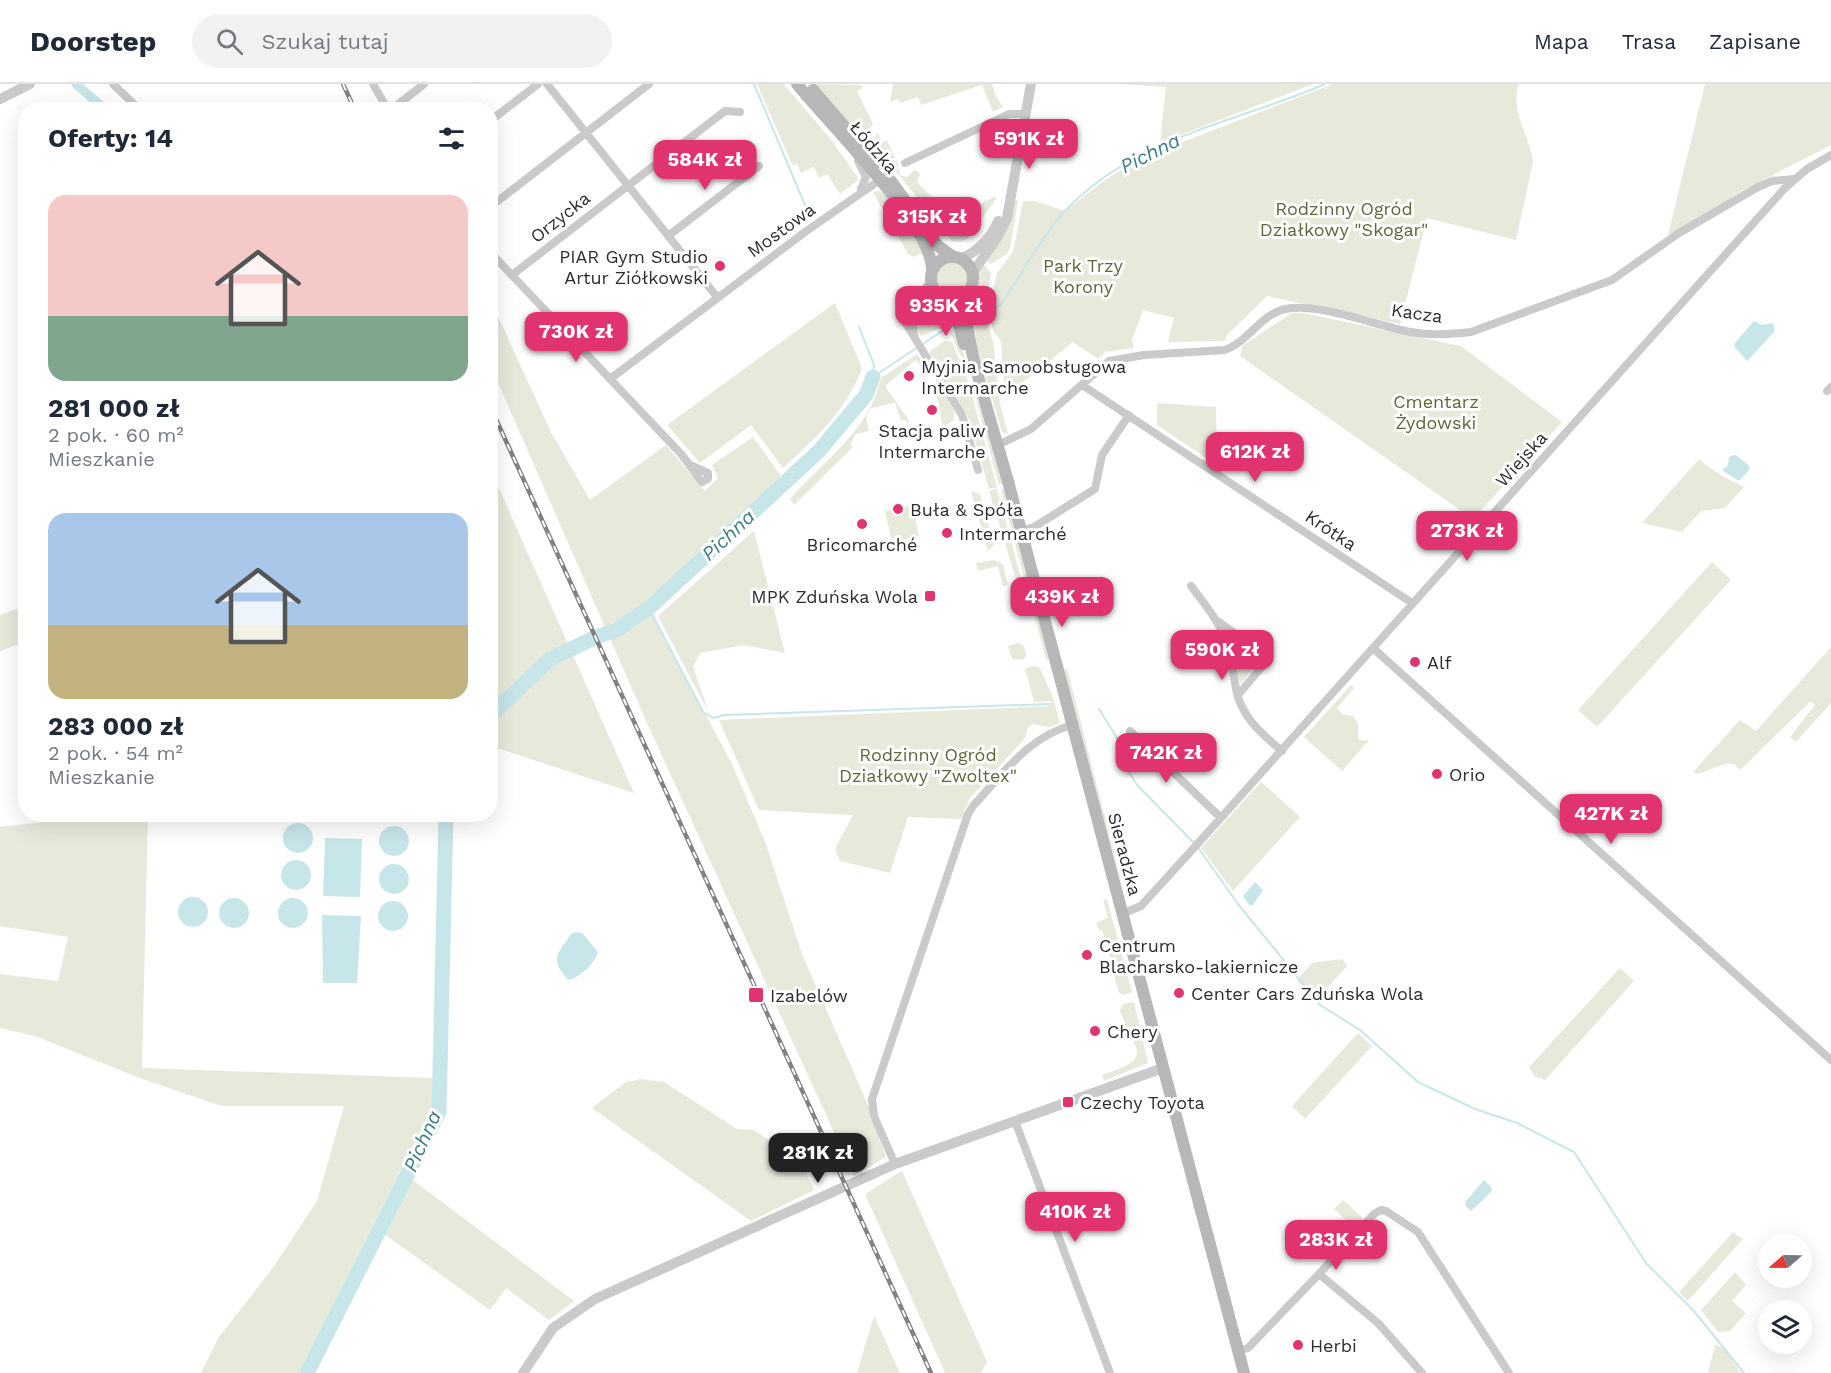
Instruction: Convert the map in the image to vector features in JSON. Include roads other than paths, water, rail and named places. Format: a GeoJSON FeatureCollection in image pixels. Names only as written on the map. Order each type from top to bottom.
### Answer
{"type":"FeatureCollection","features":[{"type":"Feature","properties":{"kind":"main road","name":"Łódzka"},"geometry":{"type":"LineString","coordinates":[[797,84],[849,145],[883,177],[932,258],[932,274]]}},
{"type":"Feature","properties":{"kind":"main road","name":"Łódzka"},"geometry":{"type":"LineString","coordinates":[[807,84],[938,246],[956,257]]}},
{"type":"Feature","properties":{"kind":"main road"},"geometry":{"type":"LineString","coordinates":[[956,257],[973,272],[973,284],[966,294],[958,299],[944,298],[933,288],[932,274],[938,261],[956,257]]}},
{"type":"Feature","properties":{"kind":"main road","name":"Sieradzka"},"geometry":{"type":"LineString","coordinates":[[966,294],[964,304],[971,352],[1021,531],[1244,1373]]}},
{"type":"Feature","properties":{"kind":"main road","name":"Sieradzka"},"geometry":{"type":"LineString","coordinates":[[944,298],[954,306],[965,346],[971,352]]}},
{"type":"Feature","properties":{"kind":"street"},"geometry":{"type":"LineString","coordinates":[[0,99],[30,84]]}},
{"type":"Feature","properties":{"kind":"street"},"geometry":{"type":"LineString","coordinates":[[113,84],[132,102]]}},
{"type":"Feature","properties":{"kind":"street"},"geometry":{"type":"LineString","coordinates":[[373,84],[385,102]]}},
{"type":"Feature","properties":{"kind":"street"},"geometry":{"type":"LineString","coordinates":[[400,102],[424,84]]}},
{"type":"Feature","properties":{"kind":"street"},"geometry":{"type":"LineString","coordinates":[[498,115],[538,84]]}},
{"type":"Feature","properties":{"kind":"street"},"geometry":{"type":"LineString","coordinates":[[547,84],[717,297]]}},
{"type":"Feature","properties":{"kind":"street"},"geometry":{"type":"LineString","coordinates":[[498,201],[650,84]]}},
{"type":"Feature","properties":{"kind":"street"},"geometry":{"type":"LineString","coordinates":[[956,257],[975,251],[992,234],[1009,196],[1031,84]]}},
{"type":"Feature","properties":{"kind":"street","name":"Orzycka"},"geometry":{"type":"LineString","coordinates":[[512,275],[725,111],[740,112]]}},
{"type":"Feature","properties":{"kind":"street"},"geometry":{"type":"LineString","coordinates":[[906,163],[1009,114],[1025,114]]}},
{"type":"Feature","properties":{"kind":"street"},"geometry":{"type":"LineString","coordinates":[[849,145],[866,174],[865,184],[857,194]]}},
{"type":"Feature","properties":{"kind":"street","name":"Kacza"},"geometry":{"type":"LineString","coordinates":[[998,445],[1031,429],[1101,368],[1115,359],[1225,350],[1236,345],[1274,312],[1283,309],[1297,307],[1420,333],[1447,335],[1471,332],[1612,280],[1679,233],[1758,187],[1772,181],[1794,179],[1831,155]]}},
{"type":"Feature","properties":{"kind":"street"},"geometry":{"type":"LineString","coordinates":[[668,236],[759,166]]}},
{"type":"Feature","properties":{"kind":"street","name":"Mostowa"},"geometry":{"type":"LineString","coordinates":[[610,379],[717,297],[883,177]]}},
{"type":"Feature","properties":{"kind":"street","name":"Wiejska"},"geometry":{"type":"LineString","coordinates":[[1122,914],[1141,906],[1221,819],[1794,179]]}},
{"type":"Feature","properties":{"kind":"street"},"geometry":{"type":"LineString","coordinates":[[973,272],[1004,226],[1011,204],[1009,196]]}},
{"type":"Feature","properties":{"kind":"street"},"geometry":{"type":"LineString","coordinates":[[498,260],[690,465]]}},
{"type":"Feature","properties":{"kind":"street"},"geometry":{"type":"LineString","coordinates":[[932,274],[928,286],[907,307],[905,322],[962,415],[978,470]]}},
{"type":"Feature","properties":{"kind":"street"},"geometry":{"type":"LineString","coordinates":[[915,339],[913,320],[918,308],[928,298],[944,298]]}},
{"type":"Feature","properties":{"kind":"street","name":"Krótka"},"geometry":{"type":"LineString","coordinates":[[1082,385],[1412,603]]}},
{"type":"Feature","properties":{"kind":"street"},"geometry":{"type":"LineString","coordinates":[[1021,531],[1034,527],[1095,489],[1102,455],[1129,415]]}},
{"type":"Feature","properties":{"kind":"street"},"geometry":{"type":"LineString","coordinates":[[1191,586],[1216,620],[1232,656],[1238,695],[1253,725],[1282,752]]}},
{"type":"Feature","properties":{"kind":"street"},"geometry":{"type":"LineString","coordinates":[[1216,620],[1269,658],[1238,695]]}},
{"type":"Feature","properties":{"kind":"street"},"geometry":{"type":"LineString","coordinates":[[1374,649],[1831,1060]]}},
{"type":"Feature","properties":{"kind":"street"},"geometry":{"type":"LineString","coordinates":[[895,1164],[874,1116],[872,1099],[969,814],[973,806],[1031,744],[1046,734],[1072,725]]}},
{"type":"Feature","properties":{"kind":"street"},"geometry":{"type":"LineString","coordinates":[[1130,731],[1221,819]]}},
{"type":"Feature","properties":{"kind":"street"},"geometry":{"type":"LineString","coordinates":[[523,1373],[553,1328],[595,1299],[895,1164],[1163,1068]]}},
{"type":"Feature","properties":{"kind":"street"},"geometry":{"type":"LineString","coordinates":[[1015,1121],[1110,1373]]}},
{"type":"Feature","properties":{"kind":"street"},"geometry":{"type":"LineString","coordinates":[[1238,1351],[1248,1348],[1374,1214],[1381,1210],[1418,1232],[1509,1373]]}},
{"type":"Feature","properties":{"kind":"street"},"geometry":{"type":"LineString","coordinates":[[1319,1274],[1378,1323],[1422,1373]]}},
{"type":"Feature","properties":{"kind":"water"},"geometry":{"type":"Polygon","coordinates":[[[1754,321],[1762,325],[1773,323],[1775,331],[1747,361],[1734,346],[1754,321]]]}},
{"type":"Feature","properties":{"kind":"water"},"geometry":{"type":"Polygon","coordinates":[[[1736,455],[1749,466],[1749,470],[1739,481],[1722,470],[1727,467],[1730,456],[1736,455]]]}},
{"type":"Feature","properties":{"kind":"water"},"geometry":{"type":"Polygon","coordinates":[[[298,823],[309,827],[313,838],[309,849],[298,853],[287,849],[283,838],[287,827],[298,823]]]}},
{"type":"Feature","properties":{"kind":"water"},"geometry":{"type":"Polygon","coordinates":[[[394,826],[405,830],[409,841],[405,852],[394,856],[383,852],[379,841],[383,830],[394,826]]]}},
{"type":"Feature","properties":{"kind":"water"},"geometry":{"type":"Polygon","coordinates":[[[325,838],[362,839],[360,897],[323,896],[325,838]]]}},
{"type":"Feature","properties":{"kind":"water"},"geometry":{"type":"Polygon","coordinates":[[[296,860],[307,864],[311,875],[307,886],[296,890],[285,886],[281,875],[285,864],[296,860]]]}},
{"type":"Feature","properties":{"kind":"water"},"geometry":{"type":"Polygon","coordinates":[[[394,864],[405,868],[409,879],[405,890],[394,894],[383,890],[379,879],[383,868],[394,864]]]}},
{"type":"Feature","properties":{"kind":"water"},"geometry":{"type":"Polygon","coordinates":[[[1255,882],[1263,890],[1253,905],[1249,905],[1243,896],[1255,882]]]}},
{"type":"Feature","properties":{"kind":"water"},"geometry":{"type":"Polygon","coordinates":[[[193,897],[204,901],[208,912],[204,923],[193,927],[182,923],[178,912],[182,901],[193,897]]]}},
{"type":"Feature","properties":{"kind":"water"},"geometry":{"type":"Polygon","coordinates":[[[234,898],[245,902],[249,913],[245,924],[234,928],[223,924],[219,913],[223,902],[234,898]]]}},
{"type":"Feature","properties":{"kind":"water"},"geometry":{"type":"Polygon","coordinates":[[[293,898],[304,902],[308,913],[304,924],[293,928],[282,924],[278,913],[282,902],[293,898]]]}},
{"type":"Feature","properties":{"kind":"water"},"geometry":{"type":"Polygon","coordinates":[[[393,901],[404,905],[408,916],[404,927],[393,931],[382,927],[378,916],[382,905],[393,901]]]}},
{"type":"Feature","properties":{"kind":"water"},"geometry":{"type":"Polygon","coordinates":[[[322,915],[361,916],[357,983],[323,983],[322,915]]]}},
{"type":"Feature","properties":{"kind":"water"},"geometry":{"type":"Polygon","coordinates":[[[572,933],[583,934],[598,952],[586,969],[577,977],[568,980],[558,966],[557,957],[572,933]]]}},
{"type":"Feature","properties":{"kind":"water"},"geometry":{"type":"Polygon","coordinates":[[[1484,1180],[1492,1188],[1491,1192],[1471,1211],[1465,1205],[1466,1201],[1484,1180]]]}},
{"type":"Feature","properties":{"kind":"waterway"},"geometry":{"type":"LineString","coordinates":[[76,84],[97,102]]}},
{"type":"Feature","properties":{"kind":"waterway"},"geometry":{"type":"LineString","coordinates":[[754,84],[810,217]]}},
{"type":"Feature","properties":{"kind":"waterway","name":"Pichna"},"geometry":{"type":"LineString","coordinates":[[993,308],[1001,305],[1062,214],[1089,188],[1120,167],[1186,135],[1325,84]]}},
{"type":"Feature","properties":{"kind":"waterway","name":"Pichna"},"geometry":{"type":"LineString","coordinates":[[972,312],[978,308]]}},
{"type":"Feature","properties":{"kind":"waterway"},"geometry":{"type":"LineString","coordinates":[[859,327],[874,365],[873,375]]}},
{"type":"Feature","properties":{"kind":"waterway","name":"Pichna"},"geometry":{"type":"LineString","coordinates":[[923,344],[945,329]]}},
{"type":"Feature","properties":{"kind":"waterway","name":"Pichna"},"geometry":{"type":"LineString","coordinates":[[873,377],[918,347]]}},
{"type":"Feature","properties":{"kind":"waterway","name":"Pichna"},"geometry":{"type":"LineString","coordinates":[[498,708],[550,659],[596,637],[617,630],[649,608],[818,452],[866,395],[873,377]]}},
{"type":"Feature","properties":{"kind":"waterway"},"geometry":{"type":"LineString","coordinates":[[649,608],[703,712],[713,718],[724,715],[1050,704]]}},
{"type":"Feature","properties":{"kind":"waterway"},"geometry":{"type":"LineString","coordinates":[[1099,709],[1122,746],[1124,765],[1138,786],[1194,843]]}},
{"type":"Feature","properties":{"kind":"waterway","name":"Pichna"},"geometry":{"type":"LineString","coordinates":[[307,1373],[439,1112],[446,822]]}},
{"type":"Feature","properties":{"kind":"waterway"},"geometry":{"type":"LineString","coordinates":[[1199,849],[1238,904],[1320,1005],[1360,1030],[1418,1082],[1475,1109],[1517,1123],[1574,1152],[1646,1263],[1693,1310],[1744,1373]]}},
{"type":"Feature","properties":{"kind":"railway"},"geometry":{"type":"LineString","coordinates":[[343,84],[351,102]]}},
{"type":"Feature","properties":{"kind":"railway"},"geometry":{"type":"LineString","coordinates":[[498,424],[931,1373]]}},
{"type":"Feature","properties":{"kind":"place","name":"PIAR Gym Studio Artur Ziółkowski"},"geometry":{"type":"Point","coordinates":[720,266]}},
{"type":"Feature","properties":{"kind":"place","name":"Myjnia Samoobsługowa Intermarche"},"geometry":{"type":"Point","coordinates":[909,376]}},
{"type":"Feature","properties":{"kind":"place","name":"Stacja paliw Intermarche"},"geometry":{"type":"Point","coordinates":[932,410]}},
{"type":"Feature","properties":{"kind":"place","name":"Buła & Spóła"},"geometry":{"type":"Point","coordinates":[898,509]}},
{"type":"Feature","properties":{"kind":"place","name":"Bricomarché"},"geometry":{"type":"Point","coordinates":[862,524]}},
{"type":"Feature","properties":{"kind":"place","name":"Intermarché"},"geometry":{"type":"Point","coordinates":[947,533]}},
{"type":"Feature","properties":{"kind":"place","name":"MPK Zduńska Wola"},"geometry":{"type":"Point","coordinates":[930,596]}},
{"type":"Feature","properties":{"kind":"place","name":"Alf"},"geometry":{"type":"Point","coordinates":[1415,662]}},
{"type":"Feature","properties":{"kind":"place","name":"Orio"},"geometry":{"type":"Point","coordinates":[1437,774]}},
{"type":"Feature","properties":{"kind":"place","name":"Centrum Blacharsko-lakiernicze"},"geometry":{"type":"Point","coordinates":[1087,955]}},
{"type":"Feature","properties":{"kind":"place","name":"Center Cars Zduńska Wola"},"geometry":{"type":"Point","coordinates":[1179,993]}},
{"type":"Feature","properties":{"kind":"place","name":"Izabelów"},"geometry":{"type":"Point","coordinates":[756,995]}},
{"type":"Feature","properties":{"kind":"place","name":"Chery"},"geometry":{"type":"Point","coordinates":[1095,1031]}},
{"type":"Feature","properties":{"kind":"place","name":"Czechy Toyota"},"geometry":{"type":"Point","coordinates":[1068,1102]}},
{"type":"Feature","properties":{"kind":"place","name":"Herbi"},"geometry":{"type":"Point","coordinates":[1298,1345]}},
{"type":"Feature","properties":{"kind":"park label","name":"Rodzinny Ogród Działkowy \"Skogar\""},"geometry":{"type":"Point","coordinates":[1344,218]}},
{"type":"Feature","properties":{"kind":"park label","name":"Park Trzy Korony"},"geometry":{"type":"Point","coordinates":[1083,276]}},
{"type":"Feature","properties":{"kind":"park label","name":"Cmentarz Żydowski"},"geometry":{"type":"Point","coordinates":[1436,411]}},
{"type":"Feature","properties":{"kind":"park label","name":"Rodzinny Ogród Działkowy \"Zwoltex\""},"geometry":{"type":"Point","coordinates":[928,764]}}]}
